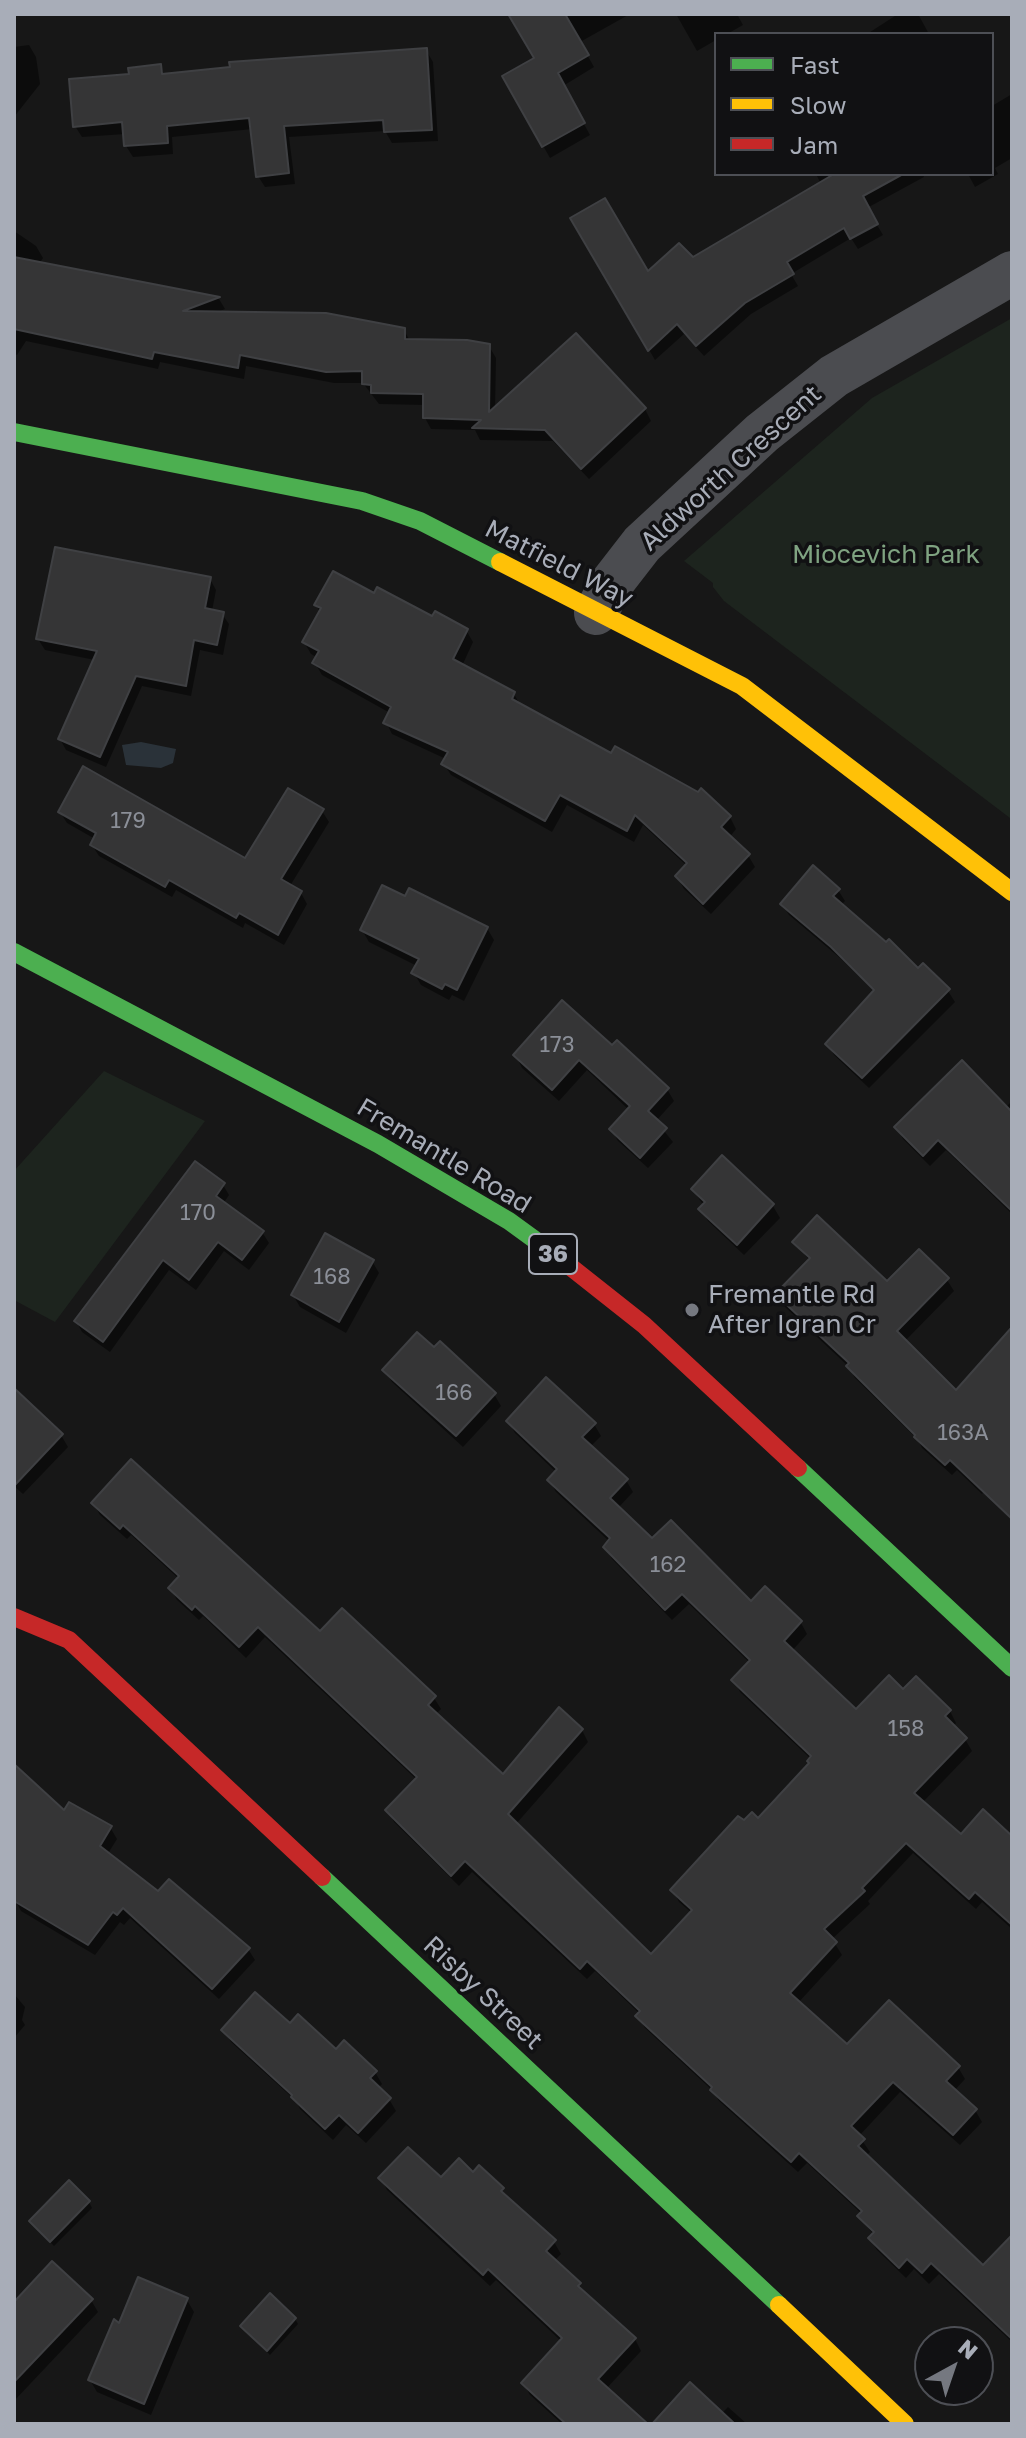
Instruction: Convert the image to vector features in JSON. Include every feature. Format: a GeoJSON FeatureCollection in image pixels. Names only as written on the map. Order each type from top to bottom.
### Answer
{"type":"FeatureCollection","features":[{"type":"Feature","properties":{"kind":"street","name":"Aldworth Crescent"},"geometry":{"type":"LineString","coordinates":[[596,613],[611,584],[642,544],[762,433],[834,376],[1012,273]]}},
{"type":"Feature","properties":{"kind":"street","name":"Matfield Way"},"geometry":{"type":"LineString","coordinates":[[14,432],[362,501],[420,521],[742,686],[1012,892]]}},
{"type":"Feature","properties":{"kind":"street","name":"Fremantle Road"},"geometry":{"type":"LineString","coordinates":[[14,952],[378,1144],[509,1221],[604,1291],[644,1325],[1012,1668]]}},
{"type":"Feature","properties":{"kind":"street","name":"Risby Street"},"geometry":{"type":"LineString","coordinates":[[14,1617],[69,1640],[905,2424]]}},
{"type":"Feature","properties":{"kind":"green space","name":"Miocevich Park"},"geometry":{"type":"Polygon","coordinates":[[[1012,318],[1010,818],[724,601],[713,583],[684,561],[872,398],[1012,318]]]}},
{"type":"Feature","properties":{"kind":"green space"},"geometry":{"type":"Polygon","coordinates":[[[104,1071],[205,1121],[55,1322],[14,1300],[14,1171],[104,1071]]]}},
{"type":"Feature","properties":{"kind":"shaded area"},"geometry":{"type":"Polygon","coordinates":[[[141,742],[176,749],[173,763],[161,768],[126,765],[122,745],[141,742]]]}},
{"type":"Feature","properties":{"kind":"building"},"geometry":{"type":"Polygon","coordinates":[[[508,14],[565,14],[589,55],[558,73],[585,123],[542,147],[502,76],[534,58],[508,14]]]}},
{"type":"Feature","properties":{"kind":"building"},"geometry":{"type":"Polygon","coordinates":[[[427,48],[432,130],[384,132],[383,120],[284,126],[289,173],[256,177],[249,118],[167,126],[168,143],[124,146],[122,122],[73,127],[69,79],[129,74],[128,68],[161,64],[162,74],[230,67],[229,62],[427,48]]]}},
{"type":"Feature","properties":{"kind":"building"},"geometry":{"type":"Polygon","coordinates":[[[831,176],[899,176],[863,196],[878,224],[850,239],[844,228],[787,262],[794,274],[745,303],[696,346],[677,324],[648,351],[570,218],[605,198],[648,271],[679,243],[693,257],[831,176]]]}},
{"type":"Feature","properties":{"kind":"building"},"geometry":{"type":"Polygon","coordinates":[[[14,257],[220,297],[183,311],[326,313],[405,328],[405,339],[467,340],[490,344],[489,412],[576,333],[646,408],[581,469],[545,430],[472,428],[481,420],[423,418],[423,394],[371,393],[371,385],[362,384],[362,371],[326,372],[240,355],[238,368],[154,352],[152,359],[14,329],[14,257]]]}},
{"type":"Feature","properties":{"kind":"building"},"geometry":{"type":"Polygon","coordinates":[[[55,547],[211,577],[205,608],[224,612],[217,645],[194,640],[186,686],[136,676],[100,757],[58,739],[97,651],[36,639],[55,547]]]}},
{"type":"Feature","properties":{"kind":"building"},"geometry":{"type":"Polygon","coordinates":[[[333,571],[374,593],[377,587],[432,616],[435,611],[468,629],[453,659],[515,692],[512,699],[611,753],[615,746],[698,792],[701,788],[731,816],[721,827],[750,854],[703,904],[675,876],[687,863],[635,815],[627,831],[560,795],[545,821],[441,764],[448,752],[383,723],[391,707],[312,663],[319,651],[302,642],[321,608],[314,605],[333,571]]]}},
{"type":"Feature","properties":{"kind":"building"},"geometry":{"type":"Polygon","coordinates":[[[83,766],[245,858],[288,788],[324,809],[281,879],[302,891],[278,935],[239,913],[236,918],[169,880],[165,887],[90,845],[96,833],[58,812],[83,766]]]}},
{"type":"Feature","properties":{"kind":"building"},"geometry":{"type":"Polygon","coordinates":[[[813,865],[840,889],[833,896],[886,942],[889,939],[918,968],[923,963],[950,989],[862,1078],[825,1044],[874,990],[831,947],[780,904],[813,865]]]}},
{"type":"Feature","properties":{"kind":"building"},"geometry":{"type":"Polygon","coordinates":[[[382,885],[405,896],[409,888],[488,927],[457,990],[445,984],[442,989],[411,973],[419,959],[360,930],[382,885]]]}},
{"type":"Feature","properties":{"kind":"building"},"geometry":{"type":"Polygon","coordinates":[[[562,1000],[612,1045],[617,1040],[669,1088],[648,1111],[667,1128],[640,1158],[609,1129],[630,1106],[579,1060],[552,1090],[513,1055],[562,1000]]]}},
{"type":"Feature","properties":{"kind":"building"},"geometry":{"type":"Polygon","coordinates":[[[962,1060],[1012,1112],[1012,1211],[938,1140],[923,1156],[894,1127],[962,1060]]]}},
{"type":"Feature","properties":{"kind":"building"},"geometry":{"type":"Polygon","coordinates":[[[722,1155],[774,1204],[737,1245],[698,1209],[705,1202],[691,1189],[722,1155]]]}},
{"type":"Feature","properties":{"kind":"building"},"geometry":{"type":"Polygon","coordinates":[[[195,1161],[225,1183],[216,1196],[264,1231],[242,1260],[218,1242],[189,1280],[163,1260],[103,1342],[74,1321],[195,1161]]]}},
{"type":"Feature","properties":{"kind":"building"},"geometry":{"type":"Polygon","coordinates":[[[817,1215],[887,1281],[919,1249],[949,1278],[897,1331],[956,1390],[1012,1327],[1012,1519],[950,1460],[945,1465],[914,1437],[846,1366],[849,1363],[775,1294],[810,1258],[792,1242],[817,1215]]]}},
{"type":"Feature","properties":{"kind":"building"},"geometry":{"type":"Polygon","coordinates":[[[325,1233],[374,1260],[339,1322],[291,1295],[325,1233]]]}},
{"type":"Feature","properties":{"kind":"building"},"geometry":{"type":"Polygon","coordinates":[[[417,1332],[434,1347],[440,1341],[496,1393],[456,1436],[382,1370],[417,1332]]]}},
{"type":"Feature","properties":{"kind":"building"},"geometry":{"type":"Polygon","coordinates":[[[546,1377],[596,1423],[582,1437],[628,1479],[610,1498],[652,1538],[671,1520],[751,1601],[765,1586],[802,1621],[784,1641],[856,1709],[889,1675],[903,1689],[916,1676],[951,1710],[945,1716],[967,1738],[914,1793],[961,1834],[983,1809],[1012,1836],[1012,1925],[975,1892],[969,1899],[906,1843],[862,1888],[865,1891],[824,1929],[837,1942],[790,1993],[847,2044],[889,2000],[960,2066],[946,2081],[977,2109],[953,2135],[893,2082],[851,2126],[865,2139],[858,2146],[983,2265],[1012,2235],[1012,2339],[931,2263],[922,2273],[907,2259],[899,2268],[868,2238],[874,2232],[857,2216],[862,2211],[799,2153],[791,2162],[710,2090],[712,2087],[635,2016],[640,2011],[587,1961],[580,1969],[465,1861],[451,1876],[385,1810],[417,1777],[258,1627],[239,1647],[195,1606],[192,1610],[168,1588],[179,1576],[123,1525],[120,1529],[91,1503],[131,1459],[320,1631],[342,1608],[436,1696],[428,1705],[503,1774],[559,1707],[583,1729],[508,1814],[651,1954],[692,1910],[670,1890],[738,1816],[744,1820],[752,1812],[758,1818],[809,1763],[807,1761],[811,1756],[731,1680],[750,1660],[682,1594],[665,1610],[603,1547],[610,1538],[547,1480],[557,1469],[506,1421],[546,1377]]]}},
{"type":"Feature","properties":{"kind":"building"},"geometry":{"type":"Polygon","coordinates":[[[14,1388],[63,1434],[14,1486],[14,1388]]]}},
{"type":"Feature","properties":{"kind":"building"},"geometry":{"type":"Polygon","coordinates":[[[14,1764],[64,1810],[69,1802],[112,1826],[100,1846],[158,1891],[169,1879],[250,1948],[212,1989],[123,1908],[117,1915],[113,1912],[88,1945],[14,1901],[14,1764]]]}},
{"type":"Feature","properties":{"kind":"building"},"geometry":{"type":"Polygon","coordinates":[[[255,1992],[290,2023],[298,2014],[336,2049],[344,2040],[377,2071],[370,2078],[391,2098],[358,2133],[339,2115],[325,2129],[221,2030],[255,1992]]]}},
{"type":"Feature","properties":{"kind":"building"},"geometry":{"type":"Polygon","coordinates":[[[408,2147],[441,2177],[459,2158],[473,2172],[479,2165],[504,2188],[501,2191],[556,2240],[546,2251],[581,2283],[578,2286],[636,2338],[598,2379],[648,2424],[566,2424],[521,2383],[562,2338],[488,2269],[483,2275],[378,2178],[408,2147]]]}},
{"type":"Feature","properties":{"kind":"building"},"geometry":{"type":"Polygon","coordinates":[[[69,2180],[90,2201],[50,2242],[29,2221],[69,2180]]]}},
{"type":"Feature","properties":{"kind":"building"},"geometry":{"type":"Polygon","coordinates":[[[52,2261],[93,2299],[14,2382],[14,2302],[52,2261]]]}},
{"type":"Feature","properties":{"kind":"building"},"geometry":{"type":"Polygon","coordinates":[[[138,2277],[188,2298],[144,2404],[88,2380],[114,2319],[119,2323],[138,2277]]]}},
{"type":"Feature","properties":{"kind":"building"},"geometry":{"type":"Polygon","coordinates":[[[270,2293],[296,2318],[267,2351],[240,2326],[270,2293]]]}},
{"type":"Feature","properties":{"kind":"building"},"geometry":{"type":"Polygon","coordinates":[[[690,2382],[735,2424],[652,2424],[690,2382]]]}},
{"type":"Feature","properties":{"kind":"traffic: fast"},"geometry":{"type":"LineString","coordinates":[[14,432],[362,501],[420,521],[500,562]]}},
{"type":"Feature","properties":{"kind":"traffic: fast"},"geometry":{"type":"LineString","coordinates":[[14,952],[378,1144],[509,1221],[553,1253]]}},
{"type":"Feature","properties":{"kind":"traffic: fast"},"geometry":{"type":"LineString","coordinates":[[798,1468],[1012,1668]]}},
{"type":"Feature","properties":{"kind":"traffic: fast"},"geometry":{"type":"LineString","coordinates":[[322,1877],[779,2305]]}},
{"type":"Feature","properties":{"kind":"traffic: slow"},"geometry":{"type":"LineString","coordinates":[[500,562],[742,686],[1012,892]]}},
{"type":"Feature","properties":{"kind":"traffic: slow"},"geometry":{"type":"LineString","coordinates":[[779,2305],[905,2424]]}},
{"type":"Feature","properties":{"kind":"traffic: jam"},"geometry":{"type":"LineString","coordinates":[[553,1253],[644,1325],[798,1468]]}},
{"type":"Feature","properties":{"kind":"traffic: jam"},"geometry":{"type":"LineString","coordinates":[[14,1617],[69,1640],[322,1877]]}},
{"type":"Feature","properties":{"kind":"place","name":"Fremantle Rd After Igran Cr"},"geometry":{"type":"Point","coordinates":[692,1310]}}]}
